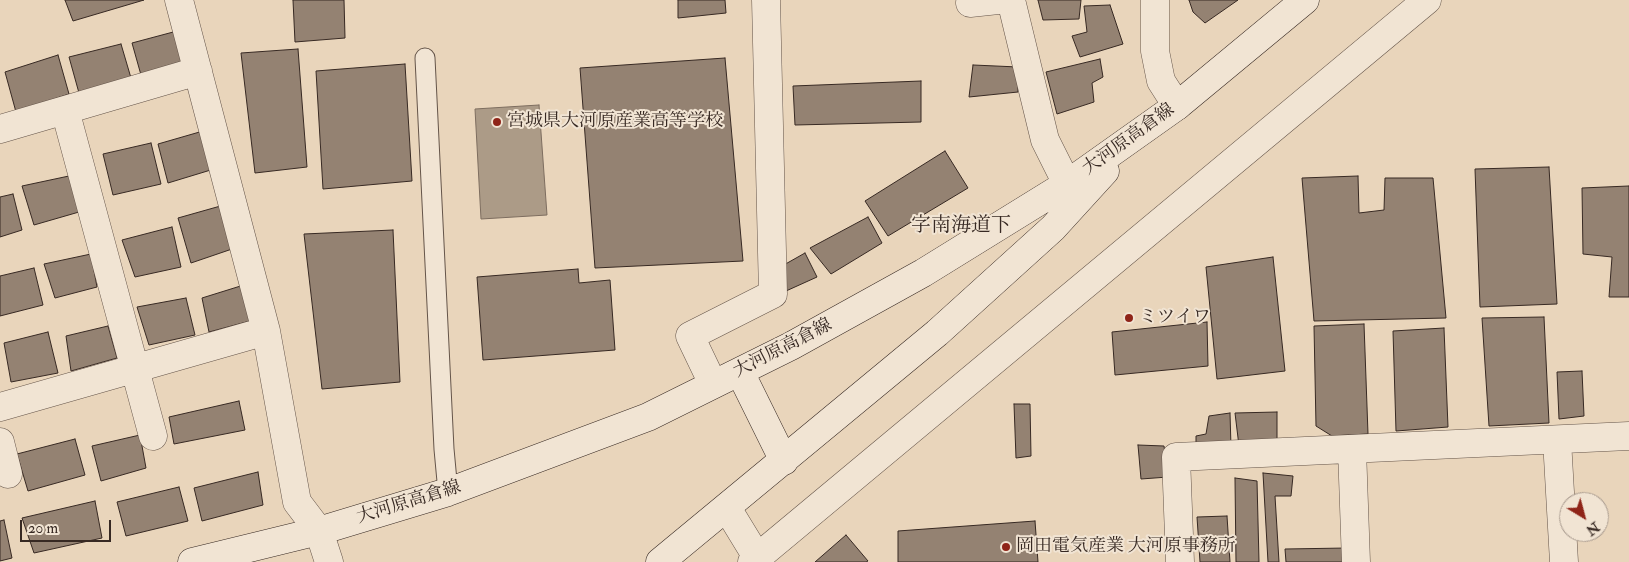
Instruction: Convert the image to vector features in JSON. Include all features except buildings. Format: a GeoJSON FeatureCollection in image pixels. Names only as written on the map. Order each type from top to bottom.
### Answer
{"type":"FeatureCollection","features":[{"type":"Feature","properties":{"kind":"street"},"geometry":{"type":"LineString","coordinates":[[179,0],[266,331],[297,502],[318,531],[329,562]]}},
{"type":"Feature","properties":{"kind":"street"},"geometry":{"type":"LineString","coordinates":[[713,384],[690,336],[773,294],[766,0]]}},
{"type":"Feature","properties":{"kind":"street"},"geometry":{"type":"LineString","coordinates":[[970,3],[998,0]]}},
{"type":"Feature","properties":{"kind":"street"},"geometry":{"type":"LineString","coordinates":[[1011,0],[1045,140],[1067,184]]}},
{"type":"Feature","properties":{"kind":"street"},"geometry":{"type":"LineString","coordinates":[[1155,0],[1155,51],[1161,81],[1177,106]]}},
{"type":"Feature","properties":{"kind":"street","name":"大河原高倉線"},"geometry":{"type":"LineString","coordinates":[[192,562],[318,531],[448,492],[648,417],[740,372],[923,273],[1067,184],[1177,106],[1305,0]]}},
{"type":"Feature","properties":{"kind":"street"},"geometry":{"type":"LineString","coordinates":[[727,508],[757,561],[1428,0]]}},
{"type":"Feature","properties":{"kind":"street"},"geometry":{"type":"LineString","coordinates":[[0,129],[198,71]]}},
{"type":"Feature","properties":{"kind":"street"},"geometry":{"type":"LineString","coordinates":[[65,110],[153,436]]}},
{"type":"Feature","properties":{"kind":"street"},"geometry":{"type":"LineString","coordinates":[[660,562],[937,333],[1053,228],[1141,131]]}},
{"type":"Feature","properties":{"kind":"street"},"geometry":{"type":"LineString","coordinates":[[0,408],[266,331]]}},
{"type":"Feature","properties":{"kind":"street"},"geometry":{"type":"LineString","coordinates":[[740,372],[784,461]]}},
{"type":"Feature","properties":{"kind":"street"},"geometry":{"type":"LineString","coordinates":[[1180,562],[1176,457],[1629,436]]}},
{"type":"Feature","properties":{"kind":"street"},"geometry":{"type":"LineString","coordinates":[[1558,440],[1564,562]]}},
{"type":"Feature","properties":{"kind":"street"},"geometry":{"type":"LineString","coordinates":[[0,442],[8,474]]}},
{"type":"Feature","properties":{"kind":"street"},"geometry":{"type":"LineString","coordinates":[[1352,449],[1356,562]]}},
{"type":"Feature","properties":{"kind":"lane"},"geometry":{"type":"LineString","coordinates":[[425,58],[444,449],[448,492]]}},
{"type":"Feature","properties":{"kind":"shaded area"},"geometry":{"type":"Polygon","coordinates":[[[539,105],[547,215],[481,219],[475,109],[539,105]]]}},
{"type":"Feature","properties":{"kind":"place","name":"宮城県大河原産業高等学校"},"geometry":{"type":"Point","coordinates":[497,122]}},
{"type":"Feature","properties":{"kind":"place","name":"ミツイワ"},"geometry":{"type":"Point","coordinates":[1129,318]}},
{"type":"Feature","properties":{"kind":"place","name":"岡田電気産業 大河原事務所"},"geometry":{"type":"Point","coordinates":[1006,547]}},
{"type":"Feature","properties":{"kind":"district","name":"字南海道下"},"geometry":{"type":"Point","coordinates":[961,227]}}]}
